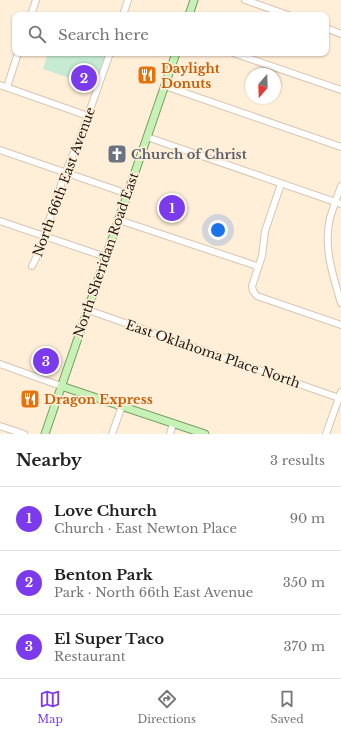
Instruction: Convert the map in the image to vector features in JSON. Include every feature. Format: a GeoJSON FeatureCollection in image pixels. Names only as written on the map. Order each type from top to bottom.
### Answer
{"type":"FeatureCollection","features":[{"type":"Feature","properties":{"kind":"main road"},"geometry":{"type":"LineString","coordinates":[[190,12],[194,0]]}},
{"type":"Feature","properties":{"kind":"main road","name":"North Sheridan Road East"},"geometry":{"type":"LineString","coordinates":[[45,434],[175,56]]}},
{"type":"Feature","properties":{"kind":"main road"},"geometry":{"type":"LineString","coordinates":[[61,386],[204,434]]}},
{"type":"Feature","properties":{"kind":"street"},"geometry":{"type":"LineString","coordinates":[[32,12],[36,0]]}},
{"type":"Feature","properties":{"kind":"street"},"geometry":{"type":"LineString","coordinates":[[124,12],[128,0]]}},
{"type":"Feature","properties":{"kind":"street"},"geometry":{"type":"LineString","coordinates":[[245,0],[279,12]]}},
{"type":"Feature","properties":{"kind":"street"},"geometry":{"type":"LineString","coordinates":[[329,29],[341,34]]}},
{"type":"Feature","properties":{"kind":"street"},"geometry":{"type":"LineString","coordinates":[[7,87],[17,56]]}},
{"type":"Feature","properties":{"kind":"street","name":"North 66th East Avenue"},"geometry":{"type":"LineString","coordinates":[[32,266],[38,254],[66,172],[109,56]]}},
{"type":"Feature","properties":{"kind":"street"},"geometry":{"type":"LineString","coordinates":[[242,56],[341,90]]}},
{"type":"Feature","properties":{"kind":"street"},"geometry":{"type":"LineString","coordinates":[[0,85],[88,116]]}},
{"type":"Feature","properties":{"kind":"street"},"geometry":{"type":"LineString","coordinates":[[165,86],[341,147]]}},
{"type":"Feature","properties":{"kind":"street"},"geometry":{"type":"LineString","coordinates":[[147,137],[338,203]]}},
{"type":"Feature","properties":{"kind":"street"},"geometry":{"type":"LineString","coordinates":[[0,150],[128,194]]}},
{"type":"Feature","properties":{"kind":"street"},"geometry":{"type":"LineString","coordinates":[[281,184],[265,231],[262,256],[252,286],[253,291],[257,296],[341,325]]}},
{"type":"Feature","properties":{"kind":"street"},"geometry":{"type":"LineString","coordinates":[[341,186],[338,203],[330,219],[328,239],[331,265],[339,290],[341,303]]}},
{"type":"Feature","properties":{"kind":"street"},"geometry":{"type":"LineString","coordinates":[[119,220],[254,265],[258,268]]}},
{"type":"Feature","properties":{"kind":"street"},"geometry":{"type":"LineString","coordinates":[[0,221],[106,257]]}},
{"type":"Feature","properties":{"kind":"street","name":"East Oklahoma Place North"},"geometry":{"type":"LineString","coordinates":[[88,310],[339,398]]}},
{"type":"Feature","properties":{"kind":"street"},"geometry":{"type":"LineString","coordinates":[[0,364],[61,386]]}},
{"type":"Feature","properties":{"kind":"street"},"geometry":{"type":"LineString","coordinates":[[326,434],[341,392]]}},
{"type":"Feature","properties":{"kind":"street"},"geometry":{"type":"LineString","coordinates":[[112,434],[122,406]]}},
{"type":"Feature","properties":{"kind":"street"},"geometry":{"type":"LineString","coordinates":[[170,434],[174,423]]}},
{"type":"Feature","properties":{"kind":"street"},"geometry":{"type":"LineString","coordinates":[[0,426],[24,434]]}},
{"type":"Feature","properties":{"kind":"green space"},"geometry":{"type":"Polygon","coordinates":[[[47,56],[107,56],[96,87],[43,69],[47,56]]]}},
{"type":"Feature","properties":{"kind":"place","name":"Daylight Donuts"},"geometry":{"type":"Point","coordinates":[147,75]}},
{"type":"Feature","properties":{"kind":"place","name":"Benton Park"},"geometry":{"type":"Point","coordinates":[84,78]}},
{"type":"Feature","properties":{"kind":"place","name":"Church of Christ"},"geometry":{"type":"Point","coordinates":[117,154]}},
{"type":"Feature","properties":{"kind":"place","name":"Love Church"},"geometry":{"type":"Point","coordinates":[172,208]}},
{"type":"Feature","properties":{"kind":"place","name":"El Super Taco"},"geometry":{"type":"Point","coordinates":[46,361]}},
{"type":"Feature","properties":{"kind":"place","name":"Dragon Express"},"geometry":{"type":"Point","coordinates":[30,399]}}]}
